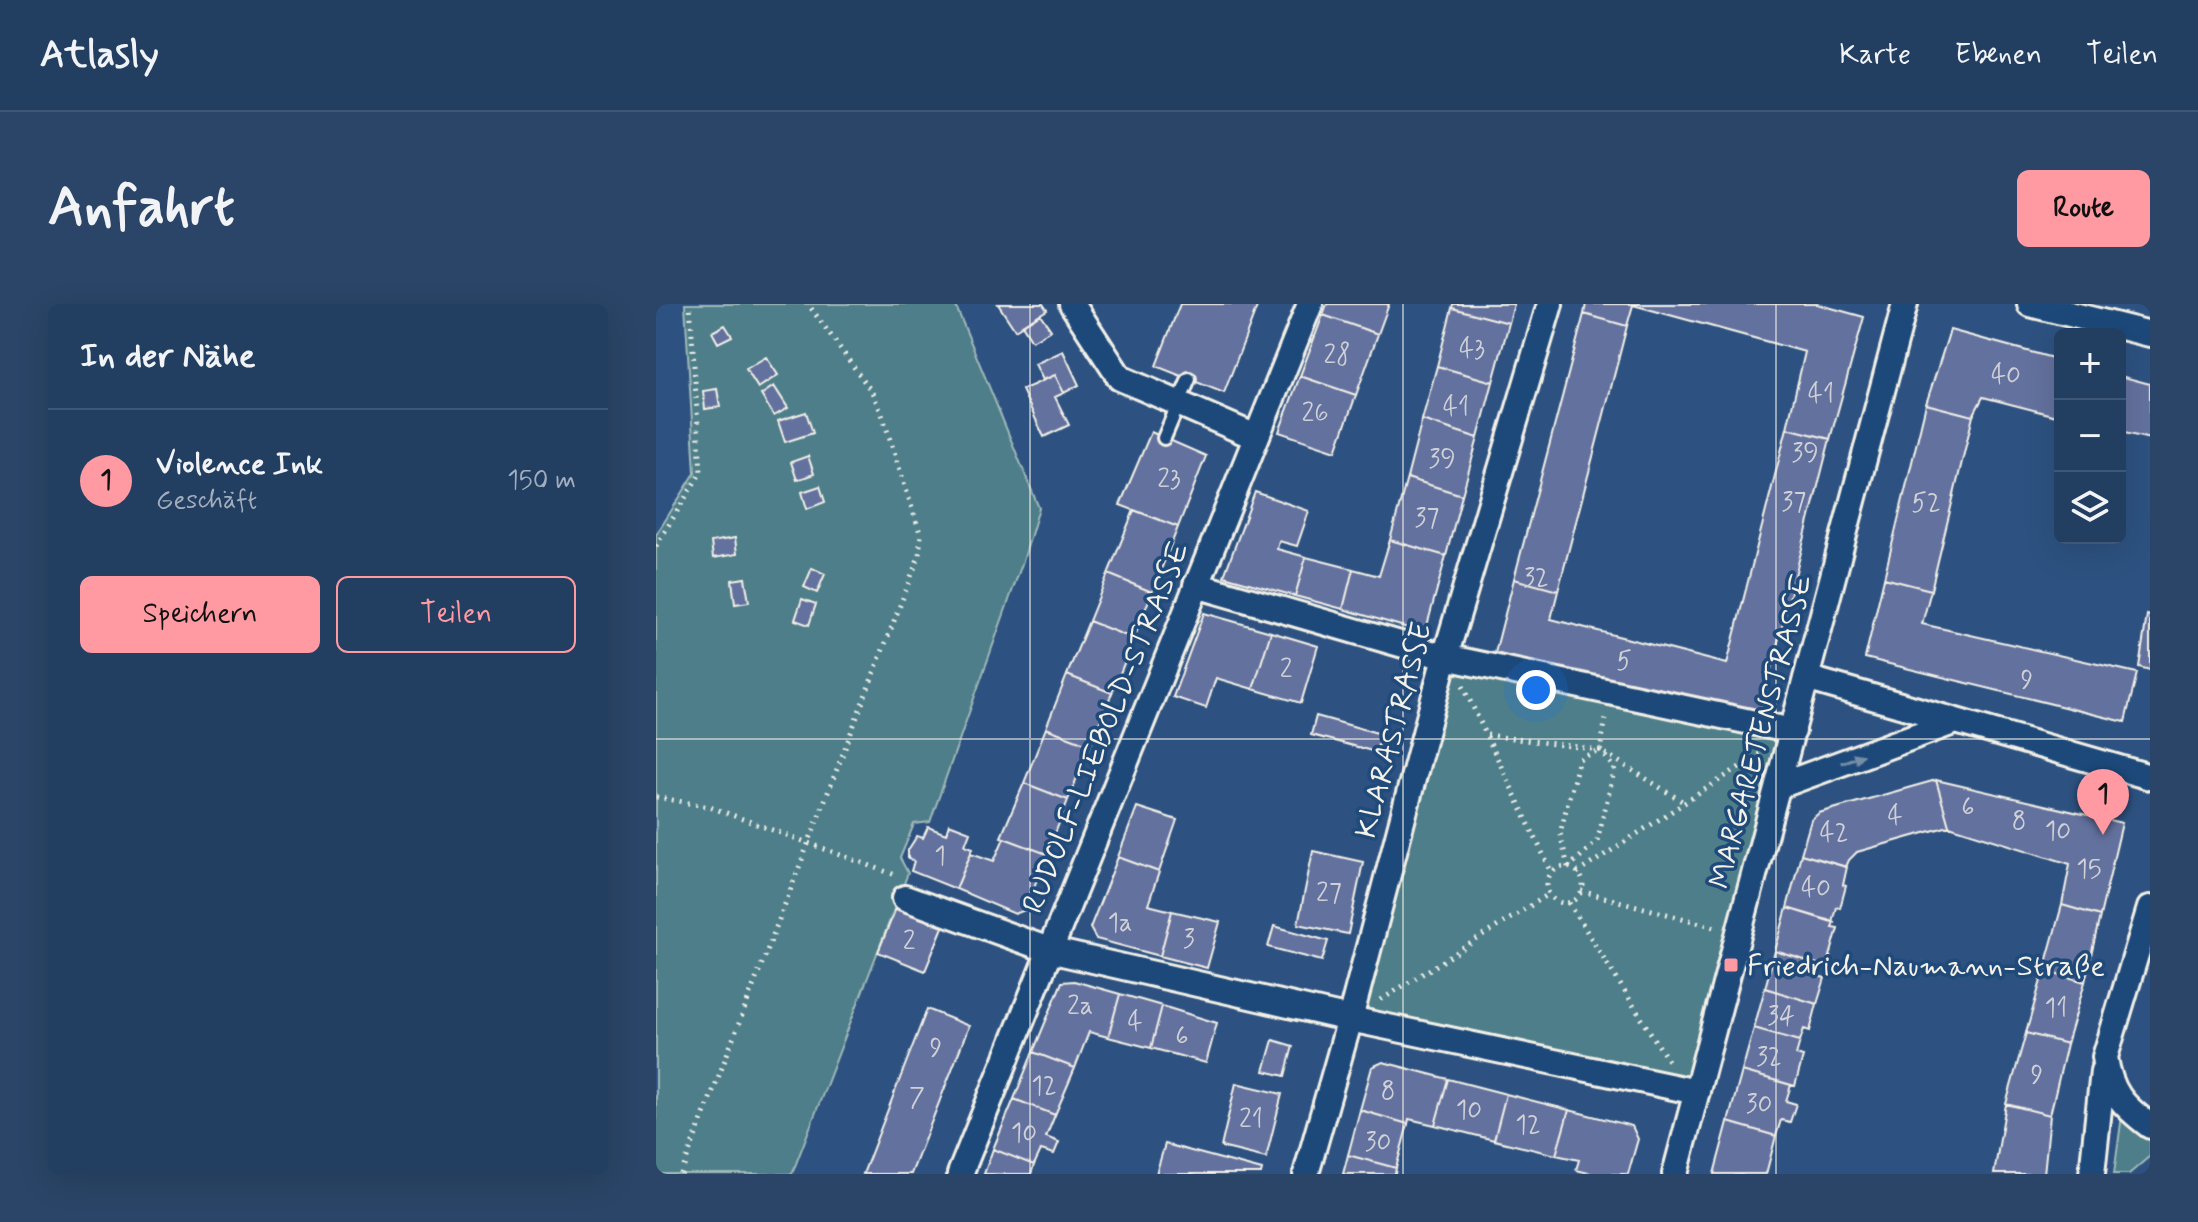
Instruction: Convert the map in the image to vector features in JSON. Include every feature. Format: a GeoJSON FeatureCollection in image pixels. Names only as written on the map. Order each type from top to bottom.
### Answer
{"type":"FeatureCollection","features":[{"type":"Feature","properties":{"kind":"street"},"geometry":{"type":"LineString","coordinates":[[1072,304],[1120,378],[1256,437]]}},
{"type":"Feature","properties":{"kind":"street","name":"RUDOLF-LIEBOLD-STRASSE"},"geometry":{"type":"LineString","coordinates":[[960,1174],[1310,304]]}},
{"type":"Feature","properties":{"kind":"street","name":"KLARASTRASSE"},"geometry":{"type":"LineString","coordinates":[[1306,1174],[1445,657],[1550,304]]}},
{"type":"Feature","properties":{"kind":"street","name":"MARGARETENSTRASSE"},"geometry":{"type":"LineString","coordinates":[[1675,1174],[1905,304]]}},
{"type":"Feature","properties":{"kind":"street"},"geometry":{"type":"LineString","coordinates":[[2030,304],[2150,334]]}},
{"type":"Feature","properties":{"kind":"street"},"geometry":{"type":"LineString","coordinates":[[1196,585],[1445,657],[1793,731]]}},
{"type":"Feature","properties":{"kind":"street"},"geometry":{"type":"LineString","coordinates":[[1806,678],[2150,777]]}},
{"type":"Feature","properties":{"kind":"street"},"geometry":{"type":"LineString","coordinates":[[1779,786],[1956,721]]}},
{"type":"Feature","properties":{"kind":"street"},"geometry":{"type":"LineString","coordinates":[[905,898],[1049,950],[1350,1019],[1697,1092]]}},
{"type":"Feature","properties":{"kind":"street"},"geometry":{"type":"LineString","coordinates":[[2092,1174],[2105,1057],[2150,908]]}},
{"type":"Feature","properties":{"kind":"street"},"geometry":{"type":"LineString","coordinates":[[2105,1057],[2108,1079],[2115,1094],[2131,1112],[2150,1126]]}},
{"type":"Feature","properties":{"kind":"lane"},"geometry":{"type":"LineString","coordinates":[[1164,438],[1189,379]]}},
{"type":"Feature","properties":{"kind":"path"},"geometry":{"type":"LineString","coordinates":[[656,546],[701,472],[690,304]]}},
{"type":"Feature","properties":{"kind":"path"},"geometry":{"type":"LineString","coordinates":[[681,1174],[919,556],[921,536],[882,414],[872,392],[808,304]]}},
{"type":"Feature","properties":{"kind":"path"},"geometry":{"type":"LineString","coordinates":[[1445,657],[1464,688],[1552,873]]}},
{"type":"Feature","properties":{"kind":"path"},"geometry":{"type":"LineString","coordinates":[[1600,750],[1612,692]]}},
{"type":"Feature","properties":{"kind":"path"},"geometry":{"type":"LineString","coordinates":[[1577,873],[1793,731]]}},
{"type":"Feature","properties":{"kind":"path"},"geometry":{"type":"LineString","coordinates":[[1487,735],[1600,750],[1685,803]]}},
{"type":"Feature","properties":{"kind":"path"},"geometry":{"type":"LineString","coordinates":[[1600,750],[1579,759],[1560,833],[1568,868],[1577,873],[1582,883],[1581,891],[1569,903],[1558,902],[1549,894],[1547,883],[1552,873],[1568,868],[1597,841],[1615,768],[1600,750]]}},
{"type":"Feature","properties":{"kind":"path"},"geometry":{"type":"LineString","coordinates":[[656,797],[710,807],[913,882],[905,898]]}},
{"type":"Feature","properties":{"kind":"path"},"geometry":{"type":"LineString","coordinates":[[1581,891],[1723,929]]}},
{"type":"Feature","properties":{"kind":"path"},"geometry":{"type":"LineString","coordinates":[[1350,1019],[1549,894]]}},
{"type":"Feature","properties":{"kind":"path"},"geometry":{"type":"LineString","coordinates":[[1569,903],[1668,1061],[1692,1082],[1697,1092]]}},
{"type":"Feature","properties":{"kind":"green space"},"geometry":{"type":"Polygon","coordinates":[[[685,304],[955,304],[1039,508],[930,822],[914,824],[900,858],[908,873],[792,1174],[656,1174],[656,535],[695,473],[685,304]]]}},
{"type":"Feature","properties":{"kind":"green space"},"geometry":{"type":"Polygon","coordinates":[[[1449,664],[1785,737],[1692,1082],[1358,1014],[1449,664]]]}},
{"type":"Feature","properties":{"kind":"green space"},"geometry":{"type":"Polygon","coordinates":[[[2123,1108],[2150,1129],[2150,1156],[2129,1174],[2114,1174],[2123,1108]]]}},
{"type":"Feature","properties":{"kind":"building"},"geometry":{"type":"Polygon","coordinates":[[[998,304],[1043,304],[1047,310],[1015,330],[998,304]]]}},
{"type":"Feature","properties":{"kind":"building"},"geometry":{"type":"Polygon","coordinates":[[[1180,304],[1258,304],[1224,393],[1156,366],[1180,304]]]}},
{"type":"Feature","properties":{"kind":"building"},"geometry":{"type":"Polygon","coordinates":[[[1327,304],[1389,304],[1378,334],[1323,315],[1327,304]]]}},
{"type":"Feature","properties":{"kind":"building"},"geometry":{"type":"Polygon","coordinates":[[[1453,304],[1514,304],[1509,323],[1452,308],[1453,304]]]}},
{"type":"Feature","properties":{"kind":"building"},"geometry":{"type":"Polygon","coordinates":[[[1586,304],[1817,304],[1864,317],[1830,439],[1787,428],[1805,352],[1633,305],[1627,326],[1584,314],[1586,304]]]}},
{"type":"Feature","properties":{"kind":"building"},"geometry":{"type":"Polygon","coordinates":[[[1452,308],[1509,323],[1493,382],[1437,366],[1452,308]]]}},
{"type":"Feature","properties":{"kind":"building"},"geometry":{"type":"Polygon","coordinates":[[[1040,314],[1051,330],[1032,341],[1022,325],[1040,314]]]}},
{"type":"Feature","properties":{"kind":"building"},"geometry":{"type":"Polygon","coordinates":[[[1584,314],[1627,326],[1558,591],[1514,579],[1584,314]]]}},
{"type":"Feature","properties":{"kind":"building"},"geometry":{"type":"Polygon","coordinates":[[[1323,315],[1378,334],[1356,395],[1300,376],[1323,315]]]}},
{"type":"Feature","properties":{"kind":"building"},"geometry":{"type":"Polygon","coordinates":[[[725,325],[732,336],[718,343],[712,332],[725,325]]]}},
{"type":"Feature","properties":{"kind":"building"},"geometry":{"type":"Polygon","coordinates":[[[1950,330],[2054,358],[2054,415],[1983,397],[1973,416],[1926,404],[1950,330]]]}},
{"type":"Feature","properties":{"kind":"building"},"geometry":{"type":"Polygon","coordinates":[[[1063,351],[1079,385],[1064,393],[1055,375],[1043,380],[1035,364],[1063,351]]]}},
{"type":"Feature","properties":{"kind":"building"},"geometry":{"type":"Polygon","coordinates":[[[766,357],[778,375],[758,388],[746,369],[766,357]]]}},
{"type":"Feature","properties":{"kind":"building"},"geometry":{"type":"Polygon","coordinates":[[[1437,366],[1493,382],[1478,438],[1422,420],[1437,366]]]}},
{"type":"Feature","properties":{"kind":"building"},"geometry":{"type":"Polygon","coordinates":[[[1055,375],[1064,393],[1055,397],[1069,425],[1044,437],[1022,390],[1055,375]]]}},
{"type":"Feature","properties":{"kind":"building"},"geometry":{"type":"Polygon","coordinates":[[[1300,376],[1356,395],[1336,451],[1279,432],[1300,376]]]}},
{"type":"Feature","properties":{"kind":"building"},"geometry":{"type":"Polygon","coordinates":[[[2126,378],[2150,384],[2150,439],[2126,433],[2126,378]]]}},
{"type":"Feature","properties":{"kind":"building"},"geometry":{"type":"Polygon","coordinates":[[[774,386],[788,408],[774,416],[761,395],[774,386]]]}},
{"type":"Feature","properties":{"kind":"building"},"geometry":{"type":"Polygon","coordinates":[[[717,389],[720,407],[705,409],[703,391],[717,389]]]}},
{"type":"Feature","properties":{"kind":"building"},"geometry":{"type":"Polygon","coordinates":[[[1926,404],[1973,416],[1931,590],[1884,578],[1926,404]]]}},
{"type":"Feature","properties":{"kind":"building"},"geometry":{"type":"Polygon","coordinates":[[[806,412],[813,433],[785,442],[778,421],[806,412]]]}},
{"type":"Feature","properties":{"kind":"building"},"geometry":{"type":"Polygon","coordinates":[[[1422,420],[1478,438],[1462,495],[1407,478],[1422,420]]]}},
{"type":"Feature","properties":{"kind":"building"},"geometry":{"type":"Polygon","coordinates":[[[1787,428],[1830,439],[1758,720],[1495,653],[1514,579],[1558,591],[1551,619],[1727,664],[1787,428]]]}},
{"type":"Feature","properties":{"kind":"building"},"geometry":{"type":"Polygon","coordinates":[[[1151,432],[1206,456],[1178,527],[1120,505],[1151,432]]]}},
{"type":"Feature","properties":{"kind":"building"},"geometry":{"type":"Polygon","coordinates":[[[808,456],[814,474],[797,480],[791,462],[808,456]]]}},
{"type":"Feature","properties":{"kind":"building"},"geometry":{"type":"Polygon","coordinates":[[[1407,478],[1462,495],[1446,556],[1390,540],[1407,478]]]}},
{"type":"Feature","properties":{"kind":"building"},"geometry":{"type":"Polygon","coordinates":[[[820,486],[825,502],[807,509],[802,492],[820,486]]]}},
{"type":"Feature","properties":{"kind":"building"},"geometry":{"type":"Polygon","coordinates":[[[1255,492],[1309,511],[1297,546],[1279,541],[1277,549],[1306,557],[1295,596],[1224,576],[1255,492]]]}},
{"type":"Feature","properties":{"kind":"building"},"geometry":{"type":"Polygon","coordinates":[[[1134,510],[1178,527],[1152,592],[1108,574],[1134,510]]]}},
{"type":"Feature","properties":{"kind":"building"},"geometry":{"type":"Polygon","coordinates":[[[735,538],[737,554],[713,558],[711,542],[735,538]]]}},
{"type":"Feature","properties":{"kind":"building"},"geometry":{"type":"Polygon","coordinates":[[[1390,540],[1446,556],[1425,633],[1343,609],[1353,569],[1379,576],[1390,540]]]}},
{"type":"Feature","properties":{"kind":"building"},"geometry":{"type":"Polygon","coordinates":[[[1306,557],[1353,569],[1343,609],[1295,596],[1306,557]]]}},
{"type":"Feature","properties":{"kind":"building"},"geometry":{"type":"Polygon","coordinates":[[[812,568],[825,574],[817,593],[804,587],[812,568]]]}},
{"type":"Feature","properties":{"kind":"building"},"geometry":{"type":"Polygon","coordinates":[[[1108,574],[1152,592],[1134,639],[1089,621],[1108,574]]]}},
{"type":"Feature","properties":{"kind":"building"},"geometry":{"type":"Polygon","coordinates":[[[745,578],[749,602],[735,604],[732,580],[745,578]]]}},
{"type":"Feature","properties":{"kind":"building"},"geometry":{"type":"Polygon","coordinates":[[[1884,578],[1931,590],[1922,624],[2137,673],[2125,722],[1865,658],[1884,578]]]}},
{"type":"Feature","properties":{"kind":"building"},"geometry":{"type":"Polygon","coordinates":[[[802,599],[816,604],[809,625],[795,620],[802,599]]]}},
{"type":"Feature","properties":{"kind":"building"},"geometry":{"type":"Polygon","coordinates":[[[1204,613],[1271,632],[1253,689],[1216,678],[1206,708],[1173,697],[1204,613]]]}},
{"type":"Feature","properties":{"kind":"building"},"geometry":{"type":"Polygon","coordinates":[[[2147,615],[2150,616],[2150,670],[2139,667],[2147,615]]]}},
{"type":"Feature","properties":{"kind":"building"},"geometry":{"type":"Polygon","coordinates":[[[1089,621],[1134,639],[1112,693],[1067,675],[1089,621]]]}},
{"type":"Feature","properties":{"kind":"building"},"geometry":{"type":"Polygon","coordinates":[[[1271,632],[1318,646],[1301,703],[1253,689],[1271,632]]]}},
{"type":"Feature","properties":{"kind":"building"},"geometry":{"type":"Polygon","coordinates":[[[1067,675],[1112,693],[1090,745],[1046,728],[1067,675]]]}},
{"type":"Feature","properties":{"kind":"building"},"geometry":{"type":"Polygon","coordinates":[[[1316,716],[1381,734],[1376,752],[1311,735],[1316,716]]]}},
{"type":"Feature","properties":{"kind":"building"},"geometry":{"type":"Polygon","coordinates":[[[1046,728],[1090,745],[1068,800],[1024,783],[1046,728]]]}},
{"type":"Feature","properties":{"kind":"building"},"geometry":{"type":"Polygon","coordinates":[[[1936,780],[1949,826],[1857,852],[1846,867],[1801,854],[1811,820],[1819,813],[1936,780]]]}},
{"type":"Feature","properties":{"kind":"building"},"geometry":{"type":"Polygon","coordinates":[[[1936,780],[2122,823],[2100,916],[2062,905],[2070,864],[1949,826],[1936,780]]]}},
{"type":"Feature","properties":{"kind":"building"},"geometry":{"type":"Polygon","coordinates":[[[1024,783],[1068,800],[1047,854],[1001,837],[1024,783]]]}},
{"type":"Feature","properties":{"kind":"building"},"geometry":{"type":"Polygon","coordinates":[[[1137,807],[1177,820],[1159,872],[1118,857],[1137,807]]]}},
{"type":"Feature","properties":{"kind":"building"},"geometry":{"type":"Polygon","coordinates":[[[949,824],[970,832],[965,845],[973,848],[956,889],[911,871],[914,861],[908,859],[908,850],[917,836],[923,838],[928,827],[946,834],[949,824]]]}},
{"type":"Feature","properties":{"kind":"building"},"geometry":{"type":"Polygon","coordinates":[[[1004,838],[1047,854],[1025,910],[1015,914],[956,889],[971,853],[994,861],[1004,838]]]}},
{"type":"Feature","properties":{"kind":"building"},"geometry":{"type":"Polygon","coordinates":[[[1313,851],[1363,862],[1348,934],[1298,924],[1313,851]]]}},
{"type":"Feature","properties":{"kind":"building"},"geometry":{"type":"Polygon","coordinates":[[[1801,854],[1847,867],[1840,908],[1836,907],[1832,922],[1787,908],[1801,854]]]}},
{"type":"Feature","properties":{"kind":"building"},"geometry":{"type":"Polygon","coordinates":[[[1118,857],[1159,872],[1148,905],[1172,911],[1160,956],[1096,939],[1090,928],[1118,857]]]}},
{"type":"Feature","properties":{"kind":"building"},"geometry":{"type":"Polygon","coordinates":[[[2062,905],[2100,916],[2085,982],[2044,970],[2062,905]]]}},
{"type":"Feature","properties":{"kind":"building"},"geometry":{"type":"Polygon","coordinates":[[[896,908],[943,927],[925,971],[878,952],[896,908]]]}},
{"type":"Feature","properties":{"kind":"building"},"geometry":{"type":"Polygon","coordinates":[[[1787,908],[1834,922],[1832,927],[1838,928],[1827,967],[1775,951],[1787,908]]]}},
{"type":"Feature","properties":{"kind":"building"},"geometry":{"type":"Polygon","coordinates":[[[1172,911],[1220,922],[1207,968],[1160,956],[1172,911]]]}},
{"type":"Feature","properties":{"kind":"building"},"geometry":{"type":"Polygon","coordinates":[[[1274,926],[1328,941],[1322,961],[1268,947],[1274,926]]]}},
{"type":"Feature","properties":{"kind":"building"},"geometry":{"type":"Polygon","coordinates":[[[1775,951],[1821,965],[1818,976],[1825,978],[1817,1004],[1765,988],[1775,951]]]}},
{"type":"Feature","properties":{"kind":"building"},"geometry":{"type":"Polygon","coordinates":[[[2044,970],[2085,982],[2067,1044],[2026,1033],[2044,970]]]}},
{"type":"Feature","properties":{"kind":"building"},"geometry":{"type":"Polygon","coordinates":[[[1074,981],[1120,994],[1108,1037],[1089,1032],[1075,1068],[1033,1052],[1062,982],[1074,981]]]}},
{"type":"Feature","properties":{"kind":"building"},"geometry":{"type":"Polygon","coordinates":[[[1765,988],[1817,1004],[1810,1031],[1804,1029],[1800,1041],[1754,1028],[1765,988]]]}},
{"type":"Feature","properties":{"kind":"building"},"geometry":{"type":"Polygon","coordinates":[[[1120,994],[1162,1006],[1151,1048],[1108,1037],[1120,994]]]}},
{"type":"Feature","properties":{"kind":"building"},"geometry":{"type":"Polygon","coordinates":[[[1162,1006],[1217,1023],[1206,1063],[1151,1048],[1162,1006]]]}},
{"type":"Feature","properties":{"kind":"building"},"geometry":{"type":"Polygon","coordinates":[[[927,1009],[969,1026],[911,1174],[863,1174],[927,1009]]]}},
{"type":"Feature","properties":{"kind":"building"},"geometry":{"type":"Polygon","coordinates":[[[1754,1028],[1800,1041],[1796,1055],[1803,1057],[1795,1086],[1742,1071],[1754,1028]]]}},
{"type":"Feature","properties":{"kind":"building"},"geometry":{"type":"Polygon","coordinates":[[[2026,1033],[2067,1044],[2050,1115],[2006,1104],[2026,1033]]]}},
{"type":"Feature","properties":{"kind":"building"},"geometry":{"type":"Polygon","coordinates":[[[1273,1040],[1293,1046],[1285,1076],[1264,1071],[1273,1040]]]}},
{"type":"Feature","properties":{"kind":"building"},"geometry":{"type":"Polygon","coordinates":[[[1033,1052],[1075,1068],[1055,1115],[1014,1099],[1033,1052]]]}},
{"type":"Feature","properties":{"kind":"building"},"geometry":{"type":"Polygon","coordinates":[[[1383,1062],[1448,1079],[1435,1125],[1409,1119],[1408,1124],[1360,1110],[1372,1067],[1383,1062]]]}},
{"type":"Feature","properties":{"kind":"building"},"geometry":{"type":"Polygon","coordinates":[[[1742,1071],[1791,1085],[1786,1101],[1796,1104],[1790,1122],[1781,1120],[1776,1136],[1728,1122],[1742,1071]]]}},
{"type":"Feature","properties":{"kind":"building"},"geometry":{"type":"Polygon","coordinates":[[[1448,1079],[1506,1094],[1494,1140],[1435,1125],[1448,1079]]]}},
{"type":"Feature","properties":{"kind":"building"},"geometry":{"type":"Polygon","coordinates":[[[1236,1083],[1282,1094],[1266,1158],[1221,1147],[1236,1083]]]}},
{"type":"Feature","properties":{"kind":"building"},"geometry":{"type":"Polygon","coordinates":[[[1506,1094],[1569,1110],[1556,1155],[1494,1140],[1506,1094]]]}},
{"type":"Feature","properties":{"kind":"building"},"geometry":{"type":"Polygon","coordinates":[[[1014,1099],[1055,1115],[1046,1137],[1059,1142],[1054,1154],[1041,1150],[1034,1165],[993,1149],[1014,1099]]]}},
{"type":"Feature","properties":{"kind":"building"},"geometry":{"type":"Polygon","coordinates":[[[2006,1104],[2050,1115],[2044,1174],[1994,1174],[2006,1104]]]}},
{"type":"Feature","properties":{"kind":"building"},"geometry":{"type":"Polygon","coordinates":[[[1360,1110],[1408,1124],[1396,1168],[1348,1155],[1360,1110]]]}},
{"type":"Feature","properties":{"kind":"building"},"geometry":{"type":"Polygon","coordinates":[[[1569,1110],[1632,1126],[1638,1139],[1628,1174],[1593,1174],[1576,1170],[1579,1160],[1556,1155],[1569,1110]]]}},
{"type":"Feature","properties":{"kind":"building"},"geometry":{"type":"Polygon","coordinates":[[[1728,1122],[1776,1136],[1766,1174],[1714,1174],[1728,1122]]]}},
{"type":"Feature","properties":{"kind":"building"},"geometry":{"type":"Polygon","coordinates":[[[1165,1144],[1262,1170],[1261,1174],[1156,1174],[1165,1144]]]}},
{"type":"Feature","properties":{"kind":"building"},"geometry":{"type":"Polygon","coordinates":[[[993,1149],[1034,1165],[1031,1174],[984,1174],[993,1149]]]}},
{"type":"Feature","properties":{"kind":"building"},"geometry":{"type":"Polygon","coordinates":[[[1348,1155],[1396,1168],[1395,1174],[1343,1174],[1348,1155]]]}},
{"type":"Feature","properties":{"kind":"place","name":"Violence Ink"},"geometry":{"type":"Point","coordinates":[2103,835]}},
{"type":"Feature","properties":{"kind":"place","name":"Friedrich-Naumann-Straße"},"geometry":{"type":"Point","coordinates":[1731,965]}}]}
